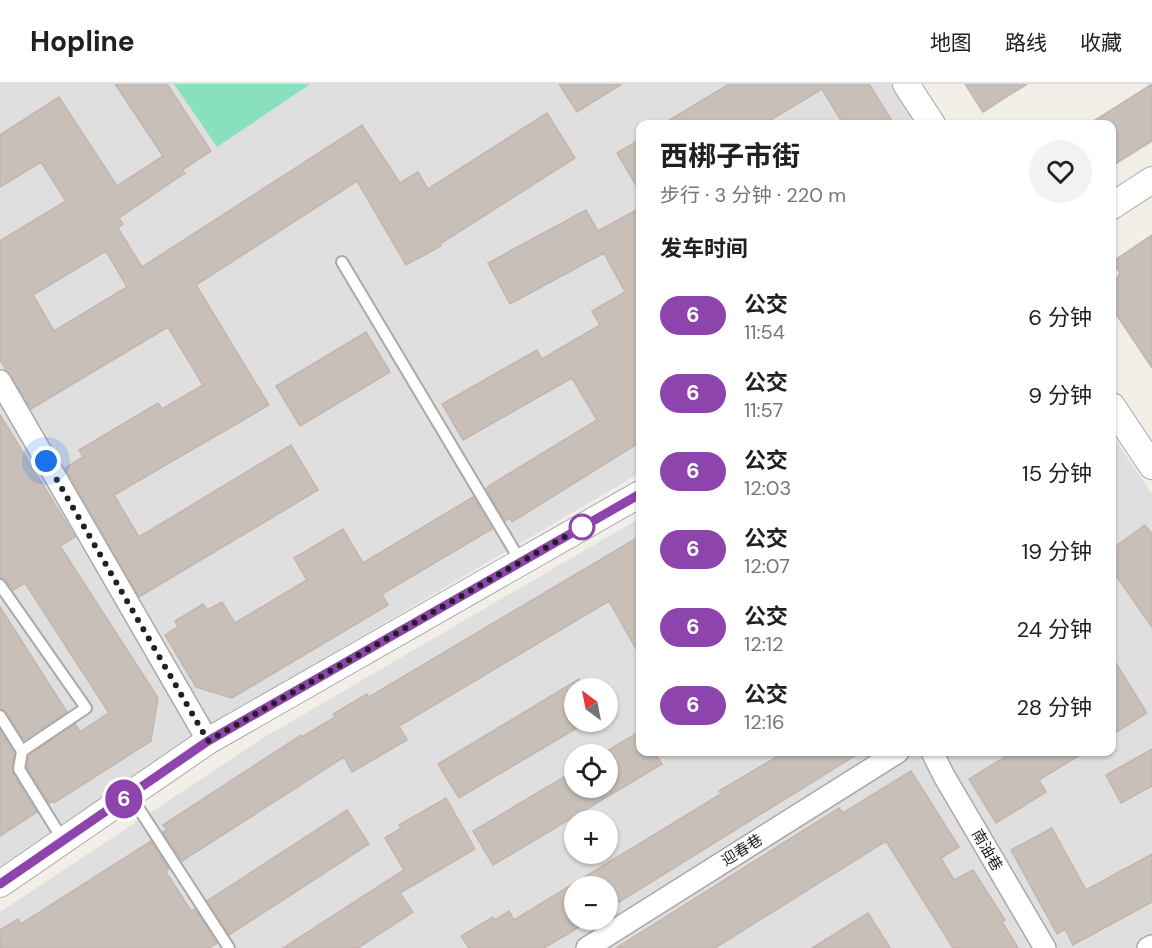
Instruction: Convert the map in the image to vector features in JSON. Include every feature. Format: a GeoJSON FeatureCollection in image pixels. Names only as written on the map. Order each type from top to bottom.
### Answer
{"type":"FeatureCollection","features":[{"type":"Feature","properties":{"kind":"street"},"geometry":{"type":"LineString","coordinates":[[906,84],[929,120]]}},
{"type":"Feature","properties":{"kind":"street"},"geometry":{"type":"LineString","coordinates":[[1116,203],[1152,180]]}},
{"type":"Feature","properties":{"kind":"street"},"geometry":{"type":"LineString","coordinates":[[0,381],[208,741]]}},
{"type":"Feature","properties":{"kind":"street"},"geometry":{"type":"LineString","coordinates":[[1116,412],[1152,466]]}},
{"type":"Feature","properties":{"kind":"street"},"geometry":{"type":"LineString","coordinates":[[0,884],[208,741],[636,496]]}},
{"type":"Feature","properties":{"kind":"street","name":"迎春巷"},"geometry":{"type":"LineString","coordinates":[[593,946],[892,756]]}},
{"type":"Feature","properties":{"kind":"street","name":"南油巷"},"geometry":{"type":"LineString","coordinates":[[934,756],[1045,948]]}},
{"type":"Feature","properties":{"kind":"lane"},"geometry":{"type":"LineString","coordinates":[[342,262],[521,562]]}},
{"type":"Feature","properties":{"kind":"lane"},"geometry":{"type":"LineString","coordinates":[[0,585],[86,708],[22,751]]}},
{"type":"Feature","properties":{"kind":"lane"},"geometry":{"type":"LineString","coordinates":[[0,716],[22,751],[19,770],[63,840]]}},
{"type":"Feature","properties":{"kind":"lane"},"geometry":{"type":"LineString","coordinates":[[130,795],[229,948]]}},
{"type":"Feature","properties":{"kind":"shaded area"},"geometry":{"type":"Polygon","coordinates":[[[0,84],[900,84],[923,120],[636,120],[636,475],[212,724],[0,866],[0,84]]]}},
{"type":"Feature","properties":{"kind":"shaded area"},"geometry":{"type":"Polygon","coordinates":[[[1116,441],[1152,494],[1152,948],[0,948],[0,912],[263,738],[636,520],[636,756],[1116,756],[1116,441]]]}},
{"type":"Feature","properties":{"kind":"green space"},"geometry":{"type":"Polygon","coordinates":[[[174,84],[309,84],[309,85],[217,147],[174,84]]]}},
{"type":"Feature","properties":{"kind":"building"},"geometry":{"type":"Polygon","coordinates":[[[115,84],[167,84],[211,151],[182,170],[185,173],[119,218],[123,224],[118,228],[142,267],[362,125],[400,183],[418,172],[428,189],[547,113],[575,158],[440,244],[441,246],[406,265],[357,181],[196,285],[269,405],[114,495],[139,537],[291,445],[318,490],[139,597],[65,468],[83,457],[79,450],[158,403],[162,409],[203,385],[168,327],[31,409],[0,360],[0,241],[66,201],[41,162],[0,187],[0,135],[59,97],[117,186],[163,156],[115,84]],[[106,251],[33,295],[54,331],[127,287],[106,251]]]}},
{"type":"Feature","properties":{"kind":"building"},"geometry":{"type":"Polygon","coordinates":[[[559,84],[622,84],[577,112],[559,84]]]}},
{"type":"Feature","properties":{"kind":"building"},"geometry":{"type":"Polygon","coordinates":[[[729,84],[869,84],[892,120],[841,120],[822,89],[771,120],[670,120],[729,84]]]}},
{"type":"Feature","properties":{"kind":"building"},"geometry":{"type":"Polygon","coordinates":[[[965,84],[1027,84],[983,112],[965,84]]]}},
{"type":"Feature","properties":{"kind":"building"},"geometry":{"type":"Polygon","coordinates":[[[1152,84],[1152,141],[1116,164],[1116,120],[1095,120],[1152,84]]]}},
{"type":"Feature","properties":{"kind":"building"},"geometry":{"type":"Polygon","coordinates":[[[636,141],[636,185],[617,153],[636,141]]]}},
{"type":"Feature","properties":{"kind":"building"},"geometry":{"type":"Polygon","coordinates":[[[586,210],[598,231],[636,210],[636,444],[512,522],[510,518],[505,521],[486,489],[597,420],[572,378],[463,440],[442,404],[537,350],[542,359],[600,325],[592,311],[625,292],[604,253],[510,304],[488,263],[586,210]]]}},
{"type":"Feature","properties":{"kind":"building"},"geometry":{"type":"Polygon","coordinates":[[[1152,235],[1152,368],[1116,314],[1116,280],[1120,273],[1116,268],[1116,259],[1152,235]]]}},
{"type":"Feature","properties":{"kind":"building"},"geometry":{"type":"Polygon","coordinates":[[[366,332],[390,372],[300,426],[276,386],[366,332]]]}},
{"type":"Feature","properties":{"kind":"building"},"geometry":{"type":"Polygon","coordinates":[[[0,415],[75,537],[60,546],[158,698],[151,741],[54,803],[53,801],[49,803],[27,767],[29,755],[75,724],[80,732],[109,713],[25,583],[13,590],[6,580],[0,578],[0,415]]]}},
{"type":"Feature","properties":{"kind":"building"},"geometry":{"type":"Polygon","coordinates":[[[473,497],[492,529],[382,594],[388,605],[232,698],[196,687],[165,635],[178,627],[175,621],[203,604],[207,610],[222,602],[235,623],[307,580],[294,558],[343,529],[363,563],[473,497]]]}},
{"type":"Feature","properties":{"kind":"building"},"geometry":{"type":"Polygon","coordinates":[[[1145,525],[1152,534],[1152,627],[1116,576],[1116,546],[1145,525]]]}},
{"type":"Feature","properties":{"kind":"building"},"geometry":{"type":"Polygon","coordinates":[[[636,538],[636,649],[609,601],[399,726],[407,740],[352,772],[344,757],[182,861],[163,832],[167,830],[163,825],[301,735],[302,737],[335,717],[333,714],[367,694],[369,697],[636,538]]]}},
{"type":"Feature","properties":{"kind":"building"},"geometry":{"type":"Polygon","coordinates":[[[0,607],[67,712],[24,740],[6,712],[0,709],[0,607]]]}},
{"type":"Feature","properties":{"kind":"building"},"geometry":{"type":"Polygon","coordinates":[[[1116,663],[1147,713],[1116,732],[1116,663]]]}},
{"type":"Feature","properties":{"kind":"building"},"geometry":{"type":"Polygon","coordinates":[[[564,688],[564,732],[570,732],[459,798],[438,764],[564,688]]]}},
{"type":"Feature","properties":{"kind":"building"},"geometry":{"type":"Polygon","coordinates":[[[0,730],[14,753],[13,773],[37,812],[0,836],[0,730]]]}},
{"type":"Feature","properties":{"kind":"building"},"geometry":{"type":"Polygon","coordinates":[[[636,733],[636,756],[657,756],[662,764],[618,790],[618,744],[636,733]]]}},
{"type":"Feature","properties":{"kind":"building"},"geometry":{"type":"Polygon","coordinates":[[[1152,749],[1152,786],[1121,803],[1106,775],[1152,749]]]}},
{"type":"Feature","properties":{"kind":"building"},"geometry":{"type":"Polygon","coordinates":[[[778,756],[855,756],[618,903],[618,876],[586,876],[606,864],[618,864],[618,857],[721,794],[719,791],[778,756]]]}},
{"type":"Feature","properties":{"kind":"building"},"geometry":{"type":"Polygon","coordinates":[[[1006,756],[1078,756],[1039,780],[1046,792],[996,823],[969,779],[1006,756]]]}},
{"type":"Feature","properties":{"kind":"building"},"geometry":{"type":"Polygon","coordinates":[[[911,771],[959,847],[941,858],[954,880],[973,870],[1005,920],[1002,922],[1018,948],[953,948],[886,841],[715,948],[616,948],[839,808],[843,813],[911,771]]]}},
{"type":"Feature","properties":{"kind":"building"},"geometry":{"type":"Polygon","coordinates":[[[564,777],[564,798],[605,798],[585,810],[564,810],[564,823],[493,865],[473,831],[564,777]]]}},
{"type":"Feature","properties":{"kind":"building"},"geometry":{"type":"Polygon","coordinates":[[[446,798],[475,849],[400,893],[413,912],[358,948],[283,948],[404,870],[385,838],[401,828],[399,825],[446,798]]]}},
{"type":"Feature","properties":{"kind":"building"},"geometry":{"type":"Polygon","coordinates":[[[347,810],[369,844],[229,935],[207,901],[347,810]]]}},
{"type":"Feature","properties":{"kind":"building"},"geometry":{"type":"Polygon","coordinates":[[[1052,828],[1086,890],[1152,854],[1152,902],[1073,945],[1065,929],[1057,934],[1011,850],[1052,828]]]}},
{"type":"Feature","properties":{"kind":"building"},"geometry":{"type":"Polygon","coordinates":[[[151,841],[169,869],[166,872],[191,911],[195,909],[217,943],[209,948],[0,948],[0,930],[18,919],[21,924],[151,841]]]}},
{"type":"Feature","properties":{"kind":"building"},"geometry":{"type":"Polygon","coordinates":[[[564,890],[564,930],[574,930],[544,948],[469,948],[461,936],[493,917],[495,920],[509,911],[514,920],[564,890]]]}},
{"type":"Feature","properties":{"kind":"building"},"geometry":{"type":"Polygon","coordinates":[[[868,913],[890,948],[812,948],[868,913]]]}},
{"type":"Feature","properties":{"kind":"bus line","name":"6"},"geometry":{"type":"LineString","coordinates":[[0,884],[208,741],[636,496]]}},
{"type":"Feature","properties":{"kind":"route"},"geometry":{"type":"LineString","coordinates":[[46,461],[208,741],[582,527]]}}]}
